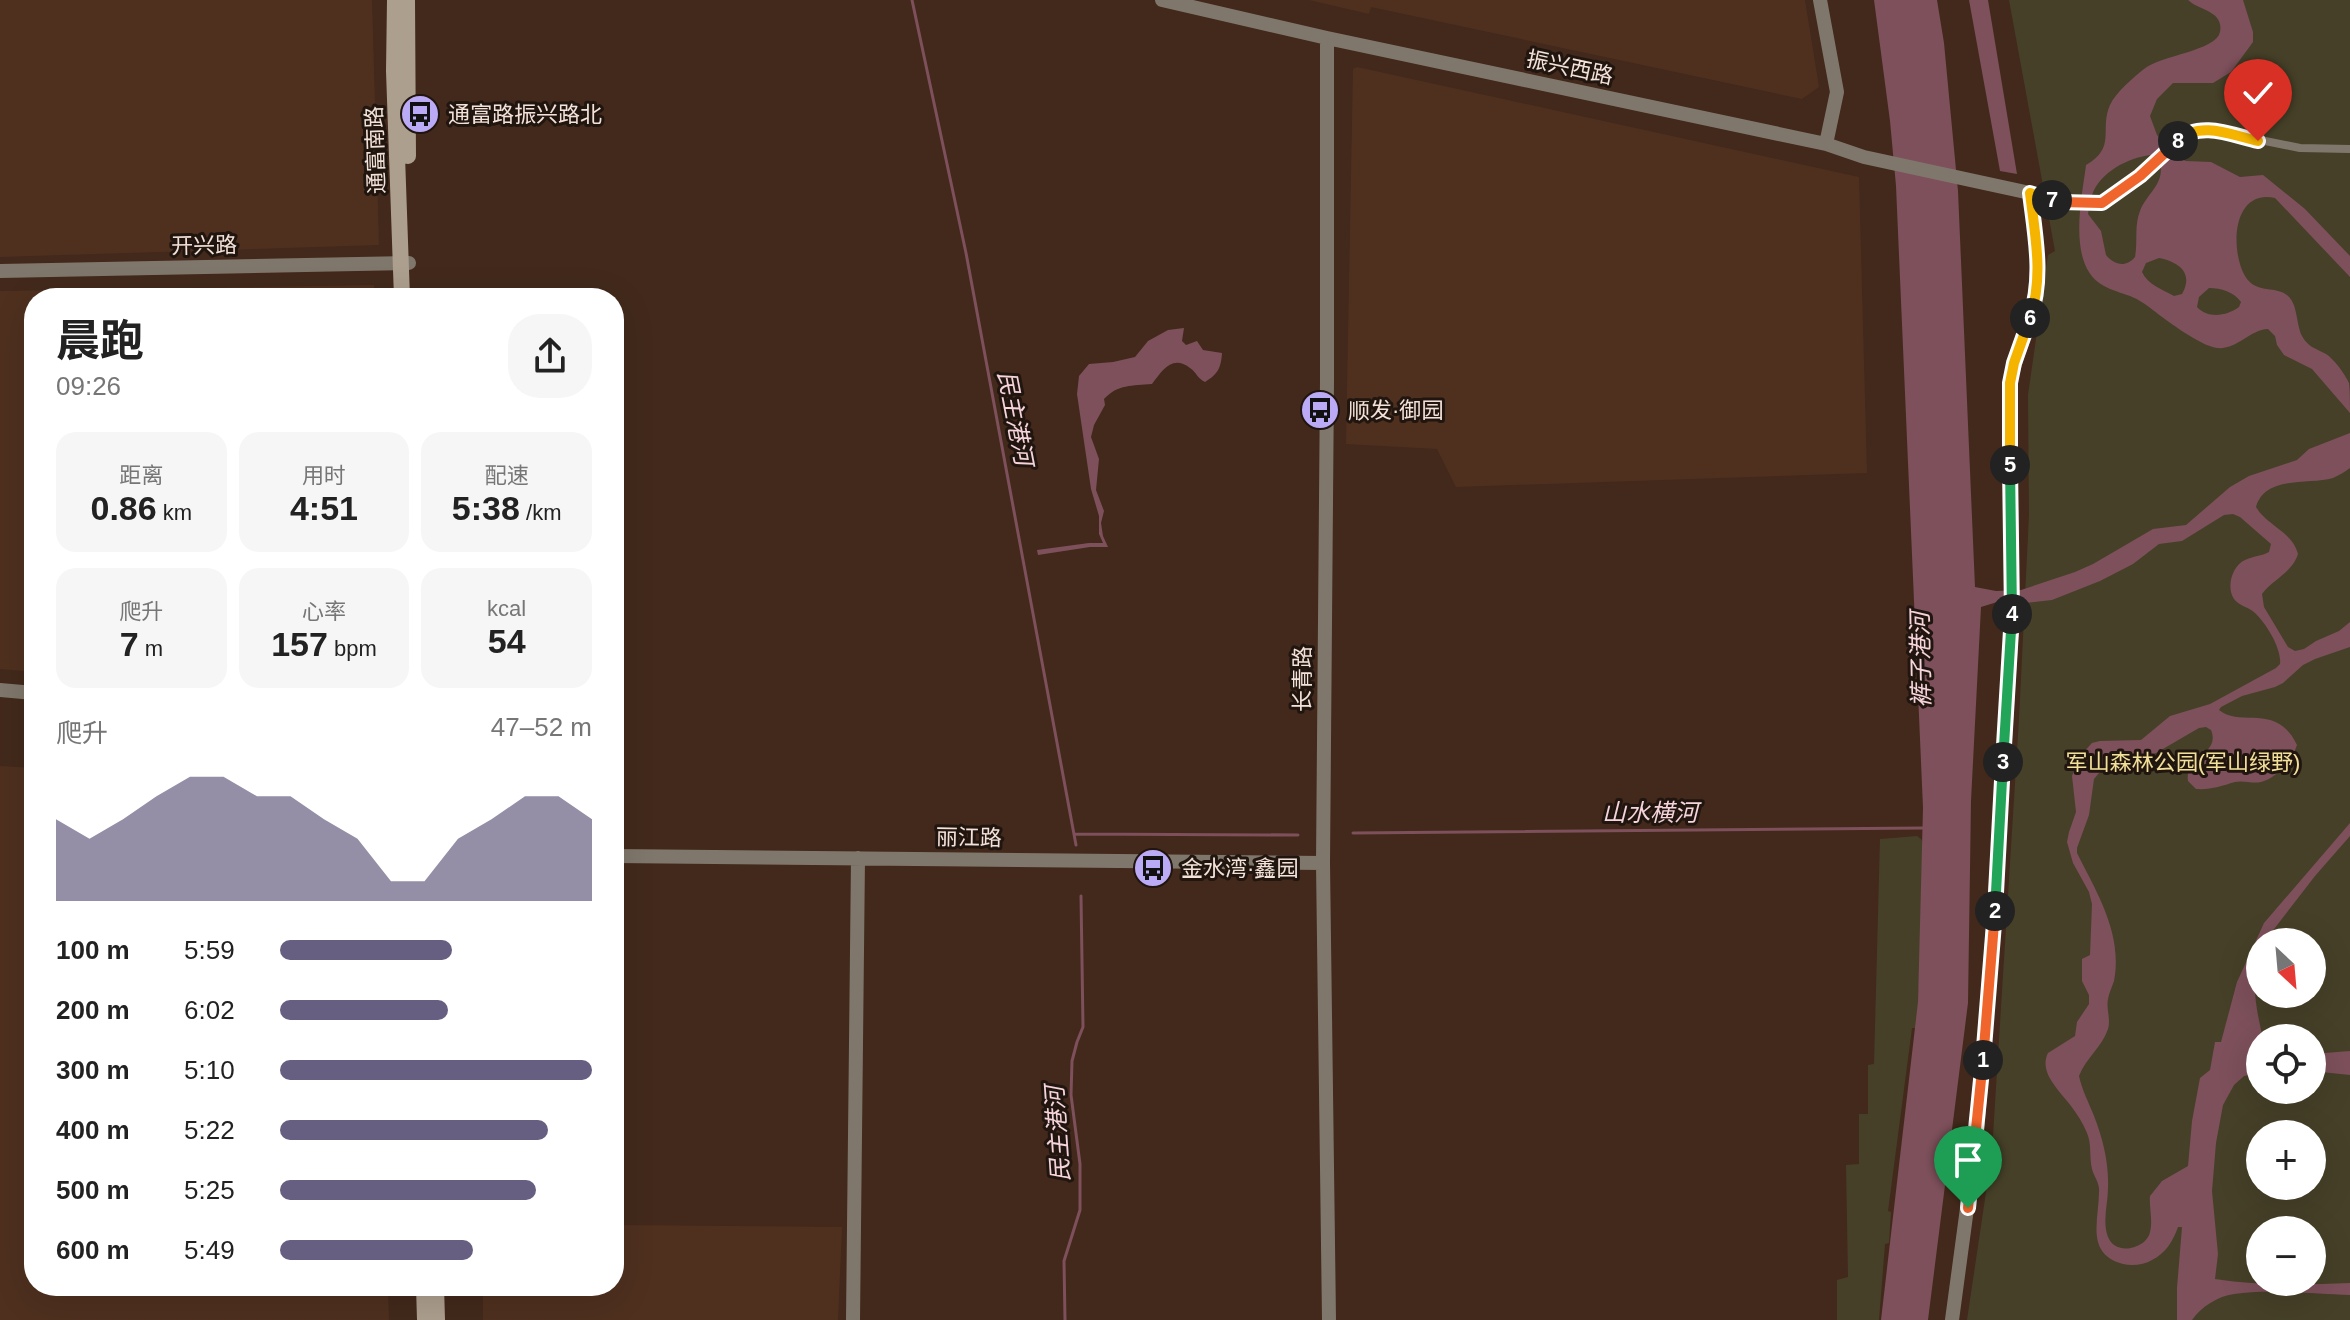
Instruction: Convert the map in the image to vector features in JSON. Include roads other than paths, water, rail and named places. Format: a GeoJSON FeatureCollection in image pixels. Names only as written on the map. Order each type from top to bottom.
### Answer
{"type":"FeatureCollection","features":[{"type":"Feature","properties":{"kind":"main road","name":"通富南路"},"geometry":{"type":"LineString","coordinates":[[395,0],[394,71],[409,288]]}},
{"type":"Feature","properties":{"kind":"main road","name":"通富南路"},"geometry":{"type":"LineString","coordinates":[[403,288],[407,0]]}},
{"type":"Feature","properties":{"kind":"main road"},"geometry":{"type":"LineString","coordinates":[[424,1296],[425,1320]]}},
{"type":"Feature","properties":{"kind":"main road"},"geometry":{"type":"LineString","coordinates":[[436,1296],[437,1320]]}},
{"type":"Feature","properties":{"kind":"street","name":"振兴西路"},"geometry":{"type":"LineString","coordinates":[[1162,0],[1826,144],[1864,157],[2030,193]]}},
{"type":"Feature","properties":{"kind":"street"},"geometry":{"type":"LineString","coordinates":[[1820,0],[1837,92],[1826,144]]}},
{"type":"Feature","properties":{"kind":"street","name":"长青路"},"geometry":{"type":"LineString","coordinates":[[1327,38],[1323,863],[1329,1320]]}},
{"type":"Feature","properties":{"kind":"street"},"geometry":{"type":"LineString","coordinates":[[1952,1320],[1977,1134],[1994,916],[2012,596],[2010,383],[2036,294],[2038,261],[2030,193],[2061,202],[2102,203],[2191,131],[2203,130],[2300,148],[2350,149]]}},
{"type":"Feature","properties":{"kind":"street","name":"开兴路"},"geometry":{"type":"LineString","coordinates":[[0,271],[405,263]]}},
{"type":"Feature","properties":{"kind":"street"},"geometry":{"type":"LineString","coordinates":[[0,690],[24,692]]}},
{"type":"Feature","properties":{"kind":"street","name":"丽江路"},"geometry":{"type":"LineString","coordinates":[[624,856],[1323,863]]}},
{"type":"Feature","properties":{"kind":"street"},"geometry":{"type":"LineString","coordinates":[[853,1320],[858,858]]}},
{"type":"Feature","properties":{"kind":"water","name":"裤子港河"},"geometry":{"type":"Polygon","coordinates":[[[1874,0],[1937,0],[1958,191],[1975,587],[1996,591],[2021,590],[2075,572],[2153,529],[2186,525],[2230,487],[2249,476],[2297,460],[2309,449],[2350,433],[2350,468],[2333,478],[2289,483],[2268,490],[2256,507],[2285,534],[2298,554],[2291,566],[2262,594],[2264,607],[2288,647],[2295,651],[2304,649],[2350,622],[2350,647],[2315,659],[2283,683],[2242,696],[2219,710],[2228,715],[2259,718],[2279,724],[2297,745],[2292,757],[2283,768],[2261,782],[2238,782],[2196,789],[2188,781],[2188,773],[2207,751],[2213,738],[2211,730],[2199,728],[2156,753],[2099,773],[2094,779],[2089,815],[2077,848],[2106,914],[2115,947],[2116,964],[2109,994],[2108,1029],[2079,1076],[2100,1133],[2108,1188],[2105,1225],[2108,1237],[2118,1247],[2138,1246],[2148,1238],[2150,1196],[2162,1181],[2188,1166],[2200,1078],[2210,1070],[2215,1042],[2221,1042],[2237,982],[2246,962],[2246,1008],[2257,1008],[2260,1024],[2246,1024],[2246,1076],[2234,1085],[2223,1105],[2212,1191],[2218,1254],[2215,1279],[2246,1283],[2246,1293],[2222,1297],[2210,1303],[2192,1320],[2177,1320],[2182,1227],[2178,1227],[2165,1250],[2145,1263],[2123,1264],[2103,1252],[2097,1235],[2099,1189],[2092,1169],[2089,1137],[2080,1119],[2048,1075],[2046,1060],[2048,1053],[2075,1036],[2077,1022],[2089,1004],[2089,995],[2082,981],[2082,959],[2090,955],[2092,904],[2067,842],[2076,812],[2072,776],[2079,757],[2092,743],[2141,740],[2170,716],[2210,704],[2280,664],[2276,644],[2268,630],[2255,613],[2236,601],[2231,589],[2232,577],[2240,563],[2269,552],[2271,544],[2233,514],[2224,515],[2182,541],[2159,544],[2133,564],[2052,600],[2026,603],[2007,599],[1981,607],[1971,801],[1968,1003],[1928,1320],[1881,1320],[1918,1002],[1923,808],[1896,186],[1874,0]]]}},
{"type":"Feature","properties":{"kind":"water"},"geometry":{"type":"Polygon","coordinates":[[[1969,0],[1988,0],[2017,174],[2000,171],[1969,0]]]}},
{"type":"Feature","properties":{"kind":"water"},"geometry":{"type":"Polygon","coordinates":[[[2188,0],[2243,0],[2253,42],[2231,72],[2213,83],[2173,83],[2157,99],[2150,116],[2157,135],[2175,157],[2186,161],[2211,162],[2240,177],[2263,175],[2305,209],[2350,256],[2350,277],[2275,198],[2261,198],[2250,203],[2238,224],[2237,252],[2245,276],[2255,286],[2288,296],[2304,340],[2329,356],[2347,379],[2350,413],[2312,369],[2284,355],[2268,329],[2231,346],[2210,346],[2182,331],[2143,302],[2104,286],[2092,276],[2085,263],[2079,230],[2086,165],[2101,152],[2104,145],[2110,105],[2120,90],[2144,69],[2209,44],[2216,38],[2220,32],[2218,20],[2210,12],[2188,0]],[[2150,155],[2133,159],[2108,173],[2092,195],[2088,214],[2101,231],[2106,255],[2116,263],[2128,263],[2135,257],[2138,217],[2160,177],[2160,163],[2150,155]],[[2159,258],[2146,263],[2142,272],[2148,280],[2174,296],[2182,294],[2186,280],[2178,266],[2159,258]],[[2209,288],[2199,297],[2197,307],[2212,315],[2229,312],[2239,307],[2241,302],[2231,293],[2214,288],[2209,288]]]}},
{"type":"Feature","properties":{"kind":"water"},"geometry":{"type":"Polygon","coordinates":[[[1184,328],[1182,341],[1186,345],[1197,341],[1203,350],[1222,353],[1216,373],[1205,382],[1184,364],[1173,363],[1152,384],[1126,387],[1109,394],[1094,425],[1091,437],[1099,459],[1096,490],[1104,511],[1101,523],[1108,547],[1038,555],[1037,550],[1103,543],[1091,489],[1077,394],[1079,376],[1089,364],[1135,357],[1148,341],[1168,330],[1184,328]]]}},
{"type":"Feature","properties":{"kind":"water"},"geometry":{"type":"Polygon","coordinates":[[[2350,823],[2350,836],[2275,928],[2262,928],[2350,823]]]}},
{"type":"Feature","properties":{"kind":"water"},"geometry":{"type":"Polygon","coordinates":[[[2350,1051],[2350,1075],[2326,1072],[2326,1053],[2350,1051]]]}},
{"type":"Feature","properties":{"kind":"water"},"geometry":{"type":"Polygon","coordinates":[[[2326,1283],[2350,1283],[2350,1295],[2326,1294],[2326,1283]]]}},
{"type":"Feature","properties":{"kind":"waterway","name":"民主港河"},"geometry":{"type":"LineString","coordinates":[[912,0],[966,253],[1076,845]]}},
{"type":"Feature","properties":{"kind":"waterway","name":"山水横河"},"geometry":{"type":"LineString","coordinates":[[1353,833],[1923,828]]}},
{"type":"Feature","properties":{"kind":"waterway","name":"山水横河"},"geometry":{"type":"LineString","coordinates":[[1074,834],[1298,835]]}},
{"type":"Feature","properties":{"kind":"waterway","name":"民主港河"},"geometry":{"type":"LineString","coordinates":[[1065,1320],[1064,1261],[1080,1210],[1080,1164],[1071,1095],[1072,1061],[1083,1027],[1081,896]]}},
{"type":"Feature","properties":{"kind":"place","name":"通富路振兴路北"},"geometry":{"type":"Point","coordinates":[420,114]}},
{"type":"Feature","properties":{"kind":"place","name":"顺发·御园"},"geometry":{"type":"Point","coordinates":[1320,410]}},
{"type":"Feature","properties":{"kind":"place","name":"金水湾·鑫园"},"geometry":{"type":"Point","coordinates":[1153,868]}},
{"type":"Feature","properties":{"kind":"park label","name":"军山森林公园(军山绿野)"},"geometry":{"type":"Point","coordinates":[2183,762]}}]}
